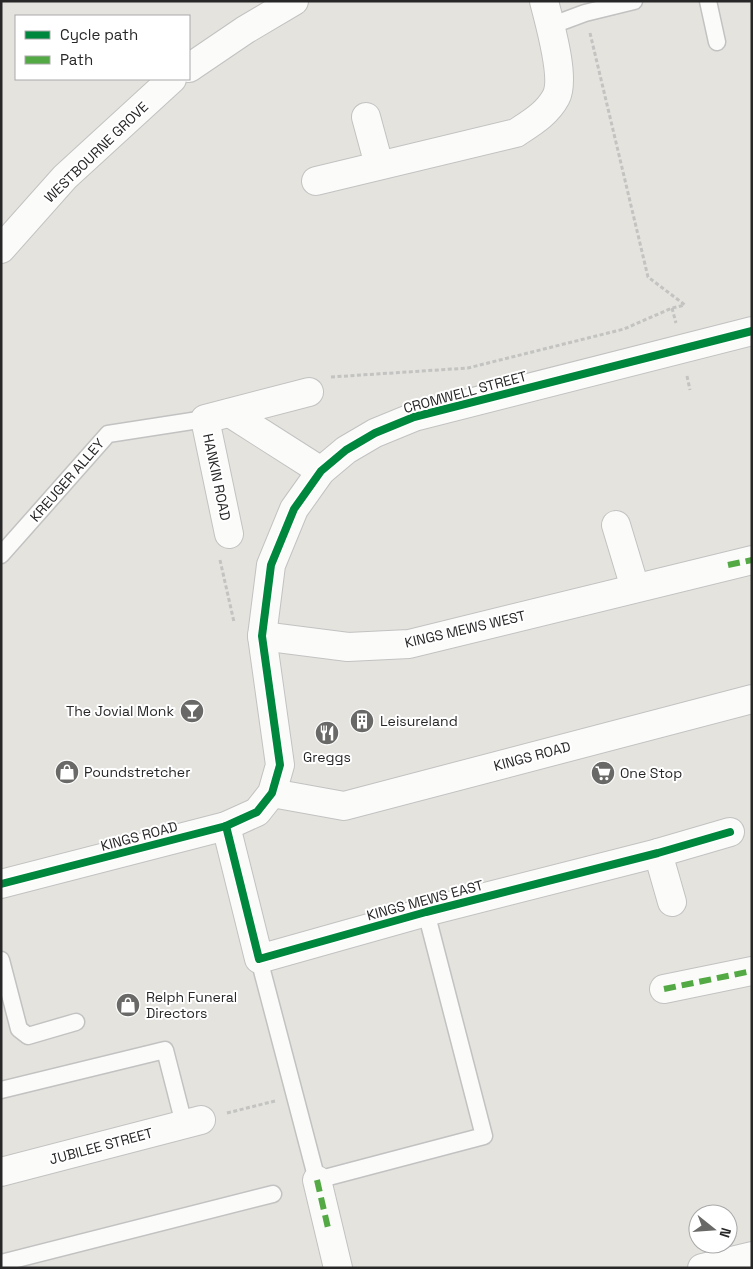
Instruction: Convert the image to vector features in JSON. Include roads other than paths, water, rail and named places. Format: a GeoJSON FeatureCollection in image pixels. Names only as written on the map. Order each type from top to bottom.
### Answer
{"type":"FeatureCollection","features":[{"type":"Feature","properties":{"kind":"street"},"geometry":{"type":"LineString","coordinates":[[190,67],[245,30],[294,1]]}},
{"type":"Feature","properties":{"kind":"street"},"geometry":{"type":"LineString","coordinates":[[316,181],[516,133],[539,118],[557,96],[558,60],[547,14]]}},
{"type":"Feature","properties":{"kind":"street","name":"WESTBOURNE GROVE"},"geometry":{"type":"LineString","coordinates":[[1,249],[65,177],[171,80]]}},
{"type":"Feature","properties":{"kind":"street"},"geometry":{"type":"LineString","coordinates":[[366,117],[379,165]]}},
{"type":"Feature","properties":{"kind":"street","name":"CROMWELL STREET"},"geometry":{"type":"LineString","coordinates":[[272,793],[280,765],[262,636],[270,565],[294,508],[321,471],[346,450],[375,433],[414,418],[752,332]]}},
{"type":"Feature","properties":{"kind":"street"},"geometry":{"type":"LineString","coordinates":[[218,416],[309,392]]}},
{"type":"Feature","properties":{"kind":"street"},"geometry":{"type":"LineString","coordinates":[[218,416],[321,471]]}},
{"type":"Feature","properties":{"kind":"street","name":"HANKIN ROAD"},"geometry":{"type":"LineString","coordinates":[[218,416],[229,534]]}},
{"type":"Feature","properties":{"kind":"street"},"geometry":{"type":"LineString","coordinates":[[616,525],[635,588]]}},
{"type":"Feature","properties":{"kind":"street","name":"KINGS MEWS WEST"},"geometry":{"type":"LineString","coordinates":[[262,636],[348,647],[409,644],[740,562]]}},
{"type":"Feature","properties":{"kind":"street","name":"KINGS ROAD"},"geometry":{"type":"LineString","coordinates":[[1,884],[226,826],[257,812],[272,793],[344,806],[752,699]]}},
{"type":"Feature","properties":{"kind":"street"},"geometry":{"type":"LineString","coordinates":[[226,826],[259,959]]}},
{"type":"Feature","properties":{"kind":"street","name":"KINGS MEWS EAST"},"geometry":{"type":"LineString","coordinates":[[259,959],[426,912],[658,853],[730,832]]}},
{"type":"Feature","properties":{"kind":"street"},"geometry":{"type":"LineString","coordinates":[[658,853],[672,902]]}},
{"type":"Feature","properties":{"kind":"street"},"geometry":{"type":"LineString","coordinates":[[664,989],[752,971]]}},
{"type":"Feature","properties":{"kind":"street","name":"JUBILEE STREET"},"geometry":{"type":"LineString","coordinates":[[1,1172],[192,1122]]}},
{"type":"Feature","properties":{"kind":"street"},"geometry":{"type":"LineString","coordinates":[[317,1180],[328,1228],[331,1266]]}},
{"type":"Feature","properties":{"kind":"street"},"geometry":{"type":"LineString","coordinates":[[702,1268],[752,1256]]}},
{"type":"Feature","properties":{"kind":"lane"},"geometry":{"type":"LineString","coordinates":[[547,14],[586,13],[634,1]]}},
{"type":"Feature","properties":{"kind":"lane"},"geometry":{"type":"LineString","coordinates":[[708,1],[717,42]]}},
{"type":"Feature","properties":{"kind":"lane","name":"KREUGER ALLEY"},"geometry":{"type":"LineString","coordinates":[[1,555],[108,434],[218,416]]}},
{"type":"Feature","properties":{"kind":"lane"},"geometry":{"type":"LineString","coordinates":[[259,959],[317,1180],[484,1136],[426,912]]}},
{"type":"Feature","properties":{"kind":"lane"},"geometry":{"type":"LineString","coordinates":[[1,960],[19,1029],[22,1033],[28,1036],[76,1022]]}},
{"type":"Feature","properties":{"kind":"lane"},"geometry":{"type":"LineString","coordinates":[[1,1090],[165,1050],[192,1122]]}},
{"type":"Feature","properties":{"kind":"lane"},"geometry":{"type":"LineString","coordinates":[[1,1263],[273,1194]]}},
{"type":"Feature","properties":{"kind":"place","name":"The Jovial Monk"},"geometry":{"type":"Point","coordinates":[192,711]}},
{"type":"Feature","properties":{"kind":"place","name":"Leisureland"},"geometry":{"type":"Point","coordinates":[362,721]}},
{"type":"Feature","properties":{"kind":"place","name":"Greggs"},"geometry":{"type":"Point","coordinates":[327,733]}},
{"type":"Feature","properties":{"kind":"place","name":"Poundstretcher"},"geometry":{"type":"Point","coordinates":[67,772]}},
{"type":"Feature","properties":{"kind":"place","name":"One Stop"},"geometry":{"type":"Point","coordinates":[603,773]}},
{"type":"Feature","properties":{"kind":"place","name":"Relph Funeral Directors"},"geometry":{"type":"Point","coordinates":[128,1005]}}]}
